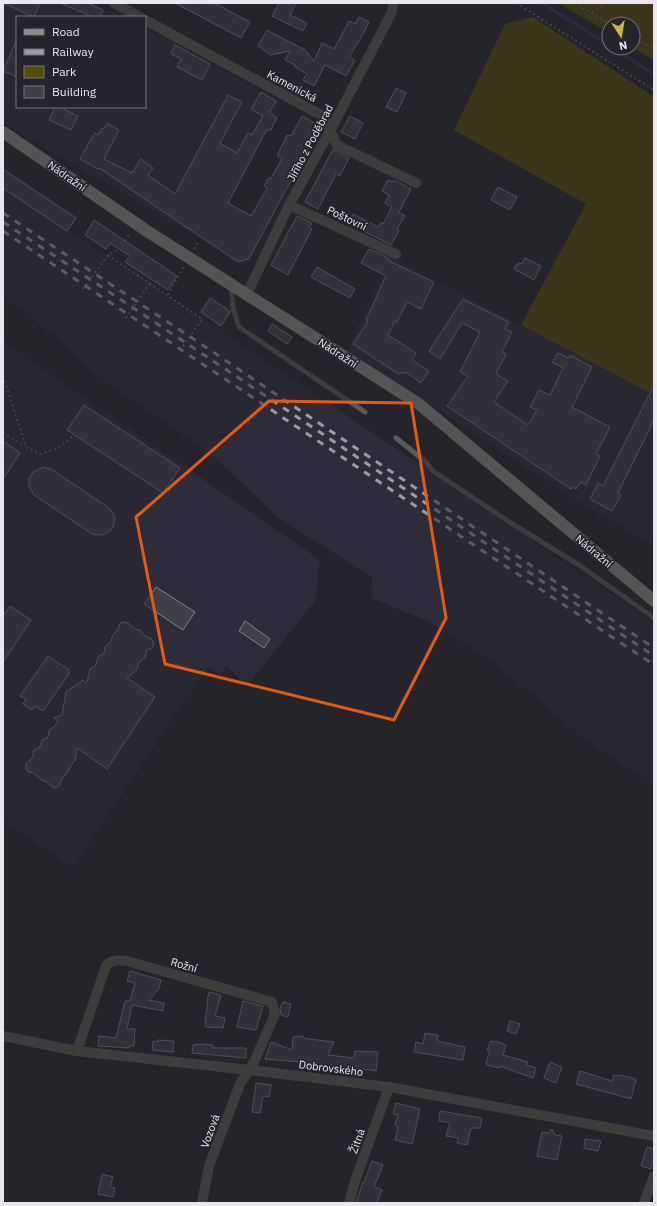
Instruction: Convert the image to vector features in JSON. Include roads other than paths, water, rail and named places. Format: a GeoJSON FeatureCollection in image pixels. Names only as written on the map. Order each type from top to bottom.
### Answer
{"type":"FeatureCollection","features":[{"type":"Feature","properties":{"kind":"main road","name":"Nádražní"},"geometry":{"type":"LineString","coordinates":[[3,132],[147,230],[419,404],[654,601]]}},
{"type":"Feature","properties":{"kind":"street"},"geometry":{"type":"LineString","coordinates":[[114,3],[138,16]]}},
{"type":"Feature","properties":{"kind":"street","name":"Jiřího z Poděbrad"},"geometry":{"type":"LineString","coordinates":[[247,294],[290,205],[392,12],[393,3]]}},
{"type":"Feature","properties":{"kind":"street","name":"Kamenická"},"geometry":{"type":"LineString","coordinates":[[146,21],[322,116],[337,145],[416,183]]}},
{"type":"Feature","properties":{"kind":"street","name":"Poštovní"},"geometry":{"type":"LineString","coordinates":[[290,205],[396,254]]}},
{"type":"Feature","properties":{"kind":"street","name":"Rožní"},"geometry":{"type":"LineString","coordinates":[[77,1052],[106,966],[108,963],[120,960],[272,1002],[275,1014],[249,1070]]}},
{"type":"Feature","properties":{"kind":"street","name":"Dobrovského"},"geometry":{"type":"LineString","coordinates":[[3,1036],[77,1052],[249,1070],[389,1087],[654,1136]]}},
{"type":"Feature","properties":{"kind":"street","name":"Vozová"},"geometry":{"type":"LineString","coordinates":[[202,1203],[209,1166],[240,1084],[249,1070]]}},
{"type":"Feature","properties":{"kind":"street","name":"Žitná"},"geometry":{"type":"LineString","coordinates":[[349,1203],[355,1181],[389,1087]]}},
{"type":"Feature","properties":{"kind":"street"},"geometry":{"type":"LineString","coordinates":[[644,1203],[654,1176]]}},
{"type":"Feature","properties":{"kind":"lane"},"geometry":{"type":"LineString","coordinates":[[231,284],[233,308],[239,327],[365,412]]}},
{"type":"Feature","properties":{"kind":"lane"},"geometry":{"type":"LineString","coordinates":[[396,438],[426,462],[433,471],[511,523],[579,565],[654,618]]}},
{"type":"Feature","properties":{"kind":"waterway"},"geometry":{"type":"LineString","coordinates":[[542,3],[601,40]]}},
{"type":"Feature","properties":{"kind":"waterway"},"geometry":{"type":"LineString","coordinates":[[626,56],[654,74]]}},
{"type":"Feature","properties":{"kind":"railway"},"geometry":{"type":"LineString","coordinates":[[3,213],[654,648]]}},
{"type":"Feature","properties":{"kind":"railway"},"geometry":{"type":"LineString","coordinates":[[3,222],[654,656]]}},
{"type":"Feature","properties":{"kind":"railway"},"geometry":{"type":"LineString","coordinates":[[3,231],[654,665]]}}]}
